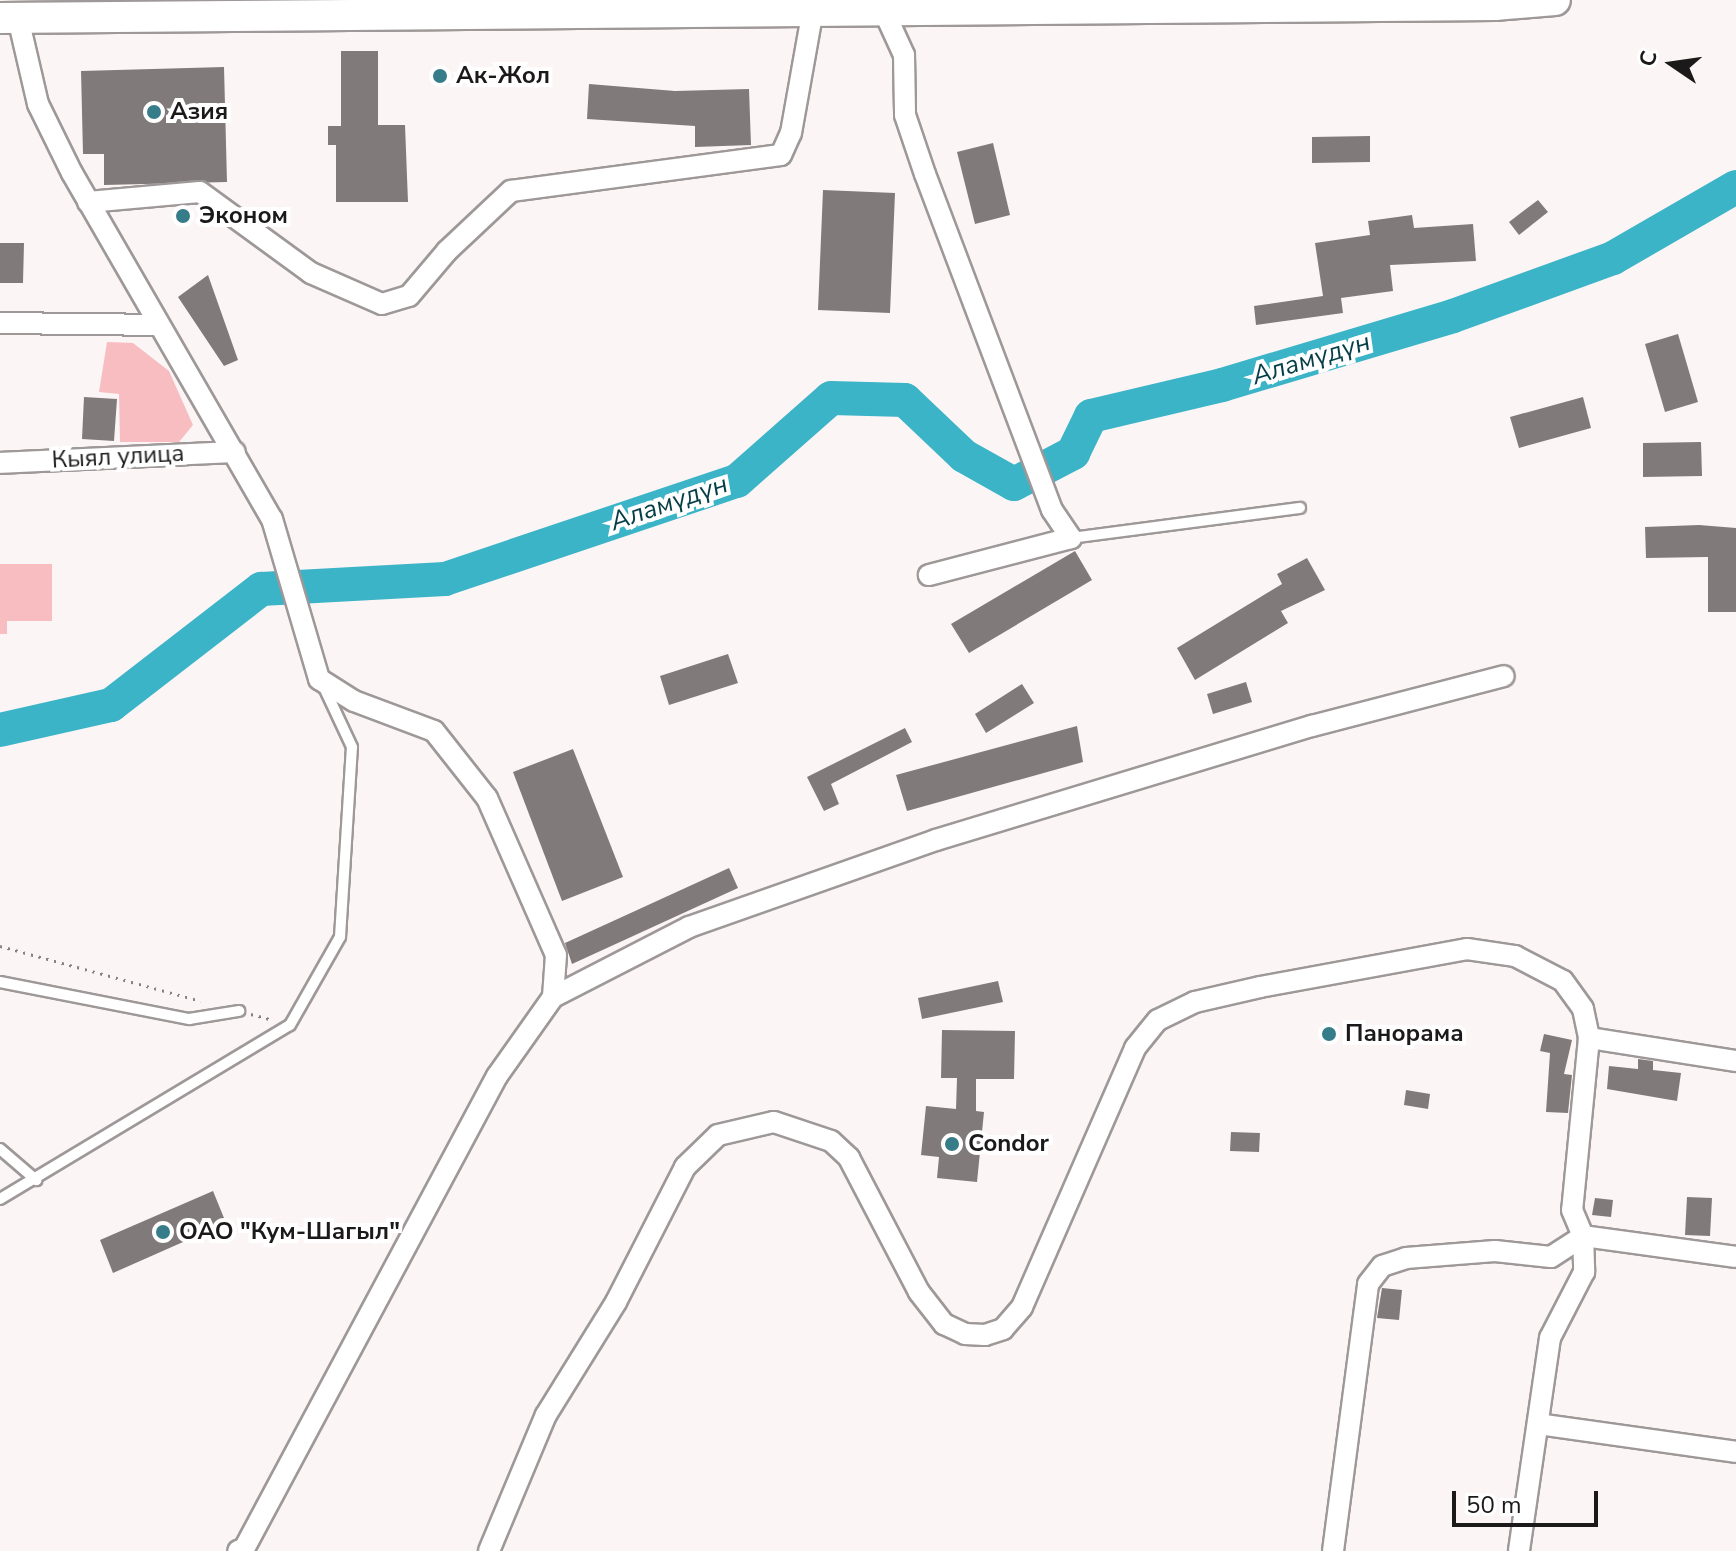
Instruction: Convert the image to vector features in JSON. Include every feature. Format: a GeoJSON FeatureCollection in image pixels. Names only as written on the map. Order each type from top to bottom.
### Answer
{"type":"FeatureCollection","features":[{"type":"Feature","properties":{"kind":"main road"},"geometry":{"type":"LineString","coordinates":[[13,12],[589,5],[883,9],[1555,0]]}},
{"type":"Feature","properties":{"kind":"street"},"geometry":{"type":"LineString","coordinates":[[88,202],[200,192],[311,273],[382,304],[409,296],[447,251],[511,191],[781,155],[791,133],[813,9]]}},
{"type":"Feature","properties":{"kind":"street"},"geometry":{"type":"LineString","coordinates":[[883,9],[904,55],[905,115],[1052,510],[1071,538],[929,575]]}},
{"type":"Feature","properties":{"kind":"street"},"geometry":{"type":"LineString","coordinates":[[13,12],[38,104],[88,202],[156,325],[235,452],[272,519],[319,679],[354,701],[434,731],[487,798],[556,955],[553,997]]}},
{"type":"Feature","properties":{"kind":"street"},"geometry":{"type":"LineString","coordinates":[[0,323],[156,325]]}},
{"type":"Feature","properties":{"kind":"street","name":"Кыял улица"},"geometry":{"type":"LineString","coordinates":[[0,463],[235,452]]}},
{"type":"Feature","properties":{"kind":"street"},"geometry":{"type":"LineString","coordinates":[[242,1550],[497,1076],[553,997],[689,927],[936,840],[1312,726],[1504,676]]}},
{"type":"Feature","properties":{"kind":"street"},"geometry":{"type":"LineString","coordinates":[[489,1551],[546,1415],[616,1302],[685,1167],[718,1135],[774,1122],[831,1141],[849,1158],[919,1292],[944,1324],[985,1335],[1003,1329],[1022,1307],[1135,1048],[1158,1020],[1195,1002],[1234,993],[1467,949],[1515,956],[1563,981],[1583,1009],[1589,1038],[1572,1210],[1583,1236],[1584,1272],[1550,1338],[1519,1551]]}},
{"type":"Feature","properties":{"kind":"street"},"geometry":{"type":"LineString","coordinates":[[1589,1038],[1736,1061]]}},
{"type":"Feature","properties":{"kind":"street"},"geometry":{"type":"LineString","coordinates":[[1333,1551],[1368,1284],[1382,1266],[1406,1258],[1495,1251],[1551,1257],[1583,1236],[1736,1257]]}},
{"type":"Feature","properties":{"kind":"street"},"geometry":{"type":"LineString","coordinates":[[1538,1424],[1736,1452]]}},
{"type":"Feature","properties":{"kind":"lane"},"geometry":{"type":"LineString","coordinates":[[1071,538],[1300,508]]}},
{"type":"Feature","properties":{"kind":"lane"},"geometry":{"type":"LineString","coordinates":[[0,1199],[290,1025],[340,937],[352,747],[319,679]]}},
{"type":"Feature","properties":{"kind":"lane"},"geometry":{"type":"LineString","coordinates":[[0,982],[189,1019],[239,1011]]}},
{"type":"Feature","properties":{"kind":"lane"},"geometry":{"type":"LineString","coordinates":[[0,1149],[36,1180]]}},
{"type":"Feature","properties":{"kind":"path"},"geometry":{"type":"LineString","coordinates":[[0,946],[290,1025]]}},
{"type":"Feature","properties":{"kind":"shaded area"},"geometry":{"type":"Polygon","coordinates":[[[107,342],[133,343],[169,371],[193,425],[179,442],[120,442],[119,394],[99,392],[107,342]]]}},
{"type":"Feature","properties":{"kind":"shaded area"},"geometry":{"type":"Polygon","coordinates":[[[0,564],[52,564],[52,621],[7,621],[7,634],[0,634],[0,564]]]}},
{"type":"Feature","properties":{"kind":"building"},"geometry":{"type":"Polygon","coordinates":[[[341,51],[378,51],[378,125],[405,125],[408,202],[336,202],[336,145],[328,145],[328,126],[341,126],[341,51]]]}},
{"type":"Feature","properties":{"kind":"building","name":"Азия"},"geometry":{"type":"Polygon","coordinates":[[[224,67],[227,182],[104,185],[104,154],[83,154],[81,71],[224,67]]]}},
{"type":"Feature","properties":{"kind":"building"},"geometry":{"type":"Polygon","coordinates":[[[589,84],[675,91],[749,89],[751,145],[695,147],[695,126],[587,119],[589,84]]]}},
{"type":"Feature","properties":{"kind":"building"},"geometry":{"type":"Polygon","coordinates":[[[1370,136],[1370,162],[1312,163],[1312,137],[1370,136]]]}},
{"type":"Feature","properties":{"kind":"building"},"geometry":{"type":"Polygon","coordinates":[[[993,143],[1010,215],[975,224],[957,152],[993,143]]]}},
{"type":"Feature","properties":{"kind":"building"},"geometry":{"type":"Polygon","coordinates":[[[823,190],[895,193],[890,313],[818,310],[823,190]]]}},
{"type":"Feature","properties":{"kind":"building"},"geometry":{"type":"Polygon","coordinates":[[[1538,200],[1548,212],[1519,235],[1509,222],[1538,200]]]}},
{"type":"Feature","properties":{"kind":"building"},"geometry":{"type":"Polygon","coordinates":[[[1412,215],[1414,228],[1473,224],[1476,261],[1390,265],[1393,291],[1341,298],[1343,313],[1256,325],[1254,306],[1323,296],[1315,243],[1370,235],[1368,221],[1412,215]]]}},
{"type":"Feature","properties":{"kind":"building"},"geometry":{"type":"Polygon","coordinates":[[[0,243],[24,243],[23,283],[0,283],[0,243]]]}},
{"type":"Feature","properties":{"kind":"building"},"geometry":{"type":"Polygon","coordinates":[[[208,275],[238,360],[224,366],[178,297],[208,275]]]}},
{"type":"Feature","properties":{"kind":"building"},"geometry":{"type":"Polygon","coordinates":[[[1678,334],[1698,402],[1665,412],[1645,344],[1678,334]]]}},
{"type":"Feature","properties":{"kind":"building"},"geometry":{"type":"Polygon","coordinates":[[[84,397],[117,399],[114,441],[82,439],[84,397]]]}},
{"type":"Feature","properties":{"kind":"building"},"geometry":{"type":"Polygon","coordinates":[[[1583,397],[1591,428],[1519,448],[1510,417],[1583,397]]]}},
{"type":"Feature","properties":{"kind":"building"},"geometry":{"type":"Polygon","coordinates":[[[1701,442],[1702,476],[1643,477],[1643,443],[1701,442]]]}},
{"type":"Feature","properties":{"kind":"building"},"geometry":{"type":"Polygon","coordinates":[[[1699,525],[1736,528],[1736,612],[1708,612],[1708,557],[1646,558],[1645,527],[1699,525]]]}},
{"type":"Feature","properties":{"kind":"building"},"geometry":{"type":"Polygon","coordinates":[[[1075,551],[1092,580],[969,653],[951,624],[1075,551]]]}},
{"type":"Feature","properties":{"kind":"building"},"geometry":{"type":"Polygon","coordinates":[[[1307,558],[1325,590],[1281,611],[1288,623],[1195,680],[1177,648],[1282,584],[1277,574],[1307,558]]]}},
{"type":"Feature","properties":{"kind":"building"},"geometry":{"type":"Polygon","coordinates":[[[728,654],[738,683],[669,705],[660,676],[728,654]]]}},
{"type":"Feature","properties":{"kind":"building"},"geometry":{"type":"Polygon","coordinates":[[[1246,682],[1252,702],[1213,714],[1207,694],[1246,682]]]}},
{"type":"Feature","properties":{"kind":"building"},"geometry":{"type":"Polygon","coordinates":[[[1022,684],[1034,703],[986,733],[975,714],[1022,684]]]}},
{"type":"Feature","properties":{"kind":"building"},"geometry":{"type":"Polygon","coordinates":[[[1077,726],[1083,762],[907,811],[896,775],[1077,726]]]}},
{"type":"Feature","properties":{"kind":"building"},"geometry":{"type":"Polygon","coordinates":[[[905,728],[912,742],[831,784],[839,804],[824,811],[807,777],[905,728]]]}},
{"type":"Feature","properties":{"kind":"building"},"geometry":{"type":"Polygon","coordinates":[[[573,749],[623,877],[562,901],[513,772],[573,749]]]}},
{"type":"Feature","properties":{"kind":"building"},"geometry":{"type":"Polygon","coordinates":[[[729,868],[738,888],[572,964],[565,943],[729,868]]]}},
{"type":"Feature","properties":{"kind":"building"},"geometry":{"type":"Polygon","coordinates":[[[998,981],[1003,1002],[922,1019],[918,998],[998,981]]]}},
{"type":"Feature","properties":{"kind":"building"},"geometry":{"type":"Polygon","coordinates":[[[942,1030],[1015,1031],[1014,1079],[976,1079],[976,1111],[984,1112],[977,1182],[937,1178],[939,1157],[921,1155],[926,1106],[956,1109],[957,1078],[941,1078],[942,1030]]]}},
{"type":"Feature","properties":{"kind":"building"},"geometry":{"type":"Polygon","coordinates":[[[1544,1034],[1572,1040],[1564,1074],[1572,1075],[1568,1113],[1546,1112],[1550,1053],[1540,1051],[1544,1034]]]}},
{"type":"Feature","properties":{"kind":"building"},"geometry":{"type":"Polygon","coordinates":[[[1638,1059],[1653,1061],[1653,1070],[1681,1073],[1677,1101],[1607,1089],[1609,1066],[1638,1069],[1638,1059]]]}},
{"type":"Feature","properties":{"kind":"building"},"geometry":{"type":"Polygon","coordinates":[[[1406,1090],[1430,1094],[1428,1109],[1404,1105],[1406,1090]]]}},
{"type":"Feature","properties":{"kind":"building"},"geometry":{"type":"Polygon","coordinates":[[[1231,1132],[1260,1133],[1259,1152],[1230,1151],[1231,1132]]]}},
{"type":"Feature","properties":{"kind":"building","name":"ОАО \"Кум-Шагыл\""},"geometry":{"type":"Polygon","coordinates":[[[213,1191],[226,1223],[113,1273],[100,1240],[213,1191]]]}},
{"type":"Feature","properties":{"kind":"building"},"geometry":{"type":"Polygon","coordinates":[[[1687,1197],[1712,1198],[1710,1236],[1685,1235],[1687,1197]]]}},
{"type":"Feature","properties":{"kind":"building"},"geometry":{"type":"Polygon","coordinates":[[[1595,1198],[1613,1200],[1611,1217],[1592,1215],[1595,1198]]]}},
{"type":"Feature","properties":{"kind":"building"},"geometry":{"type":"Polygon","coordinates":[[[1382,1288],[1402,1290],[1399,1320],[1377,1318],[1382,1288]]]}},
{"type":"Feature","properties":{"kind":"waterway","name":"Аламүдүн"},"geometry":{"type":"LineString","coordinates":[[0,730],[111,705],[261,589],[445,579],[737,481],[831,398],[905,400],[964,456],[1014,484],[1073,453],[1091,416],[1222,385],[1453,316],[1613,258],[1736,187]]}},
{"type":"Feature","properties":{"kind":"place","name":"Ак-Жол"},"geometry":{"type":"Point","coordinates":[440,76]}},
{"type":"Feature","properties":{"kind":"place","name":"Азия"},"geometry":{"type":"Point","coordinates":[154,112]}},
{"type":"Feature","properties":{"kind":"place","name":"Эконом"},"geometry":{"type":"Point","coordinates":[183,216]}},
{"type":"Feature","properties":{"kind":"place","name":"Панорама"},"geometry":{"type":"Point","coordinates":[1329,1034]}},
{"type":"Feature","properties":{"kind":"place","name":"Condor"},"geometry":{"type":"Point","coordinates":[952,1144]}},
{"type":"Feature","properties":{"kind":"place","name":"ОАО \"Кум-Шагыл\""},"geometry":{"type":"Point","coordinates":[163,1232]}}]}
